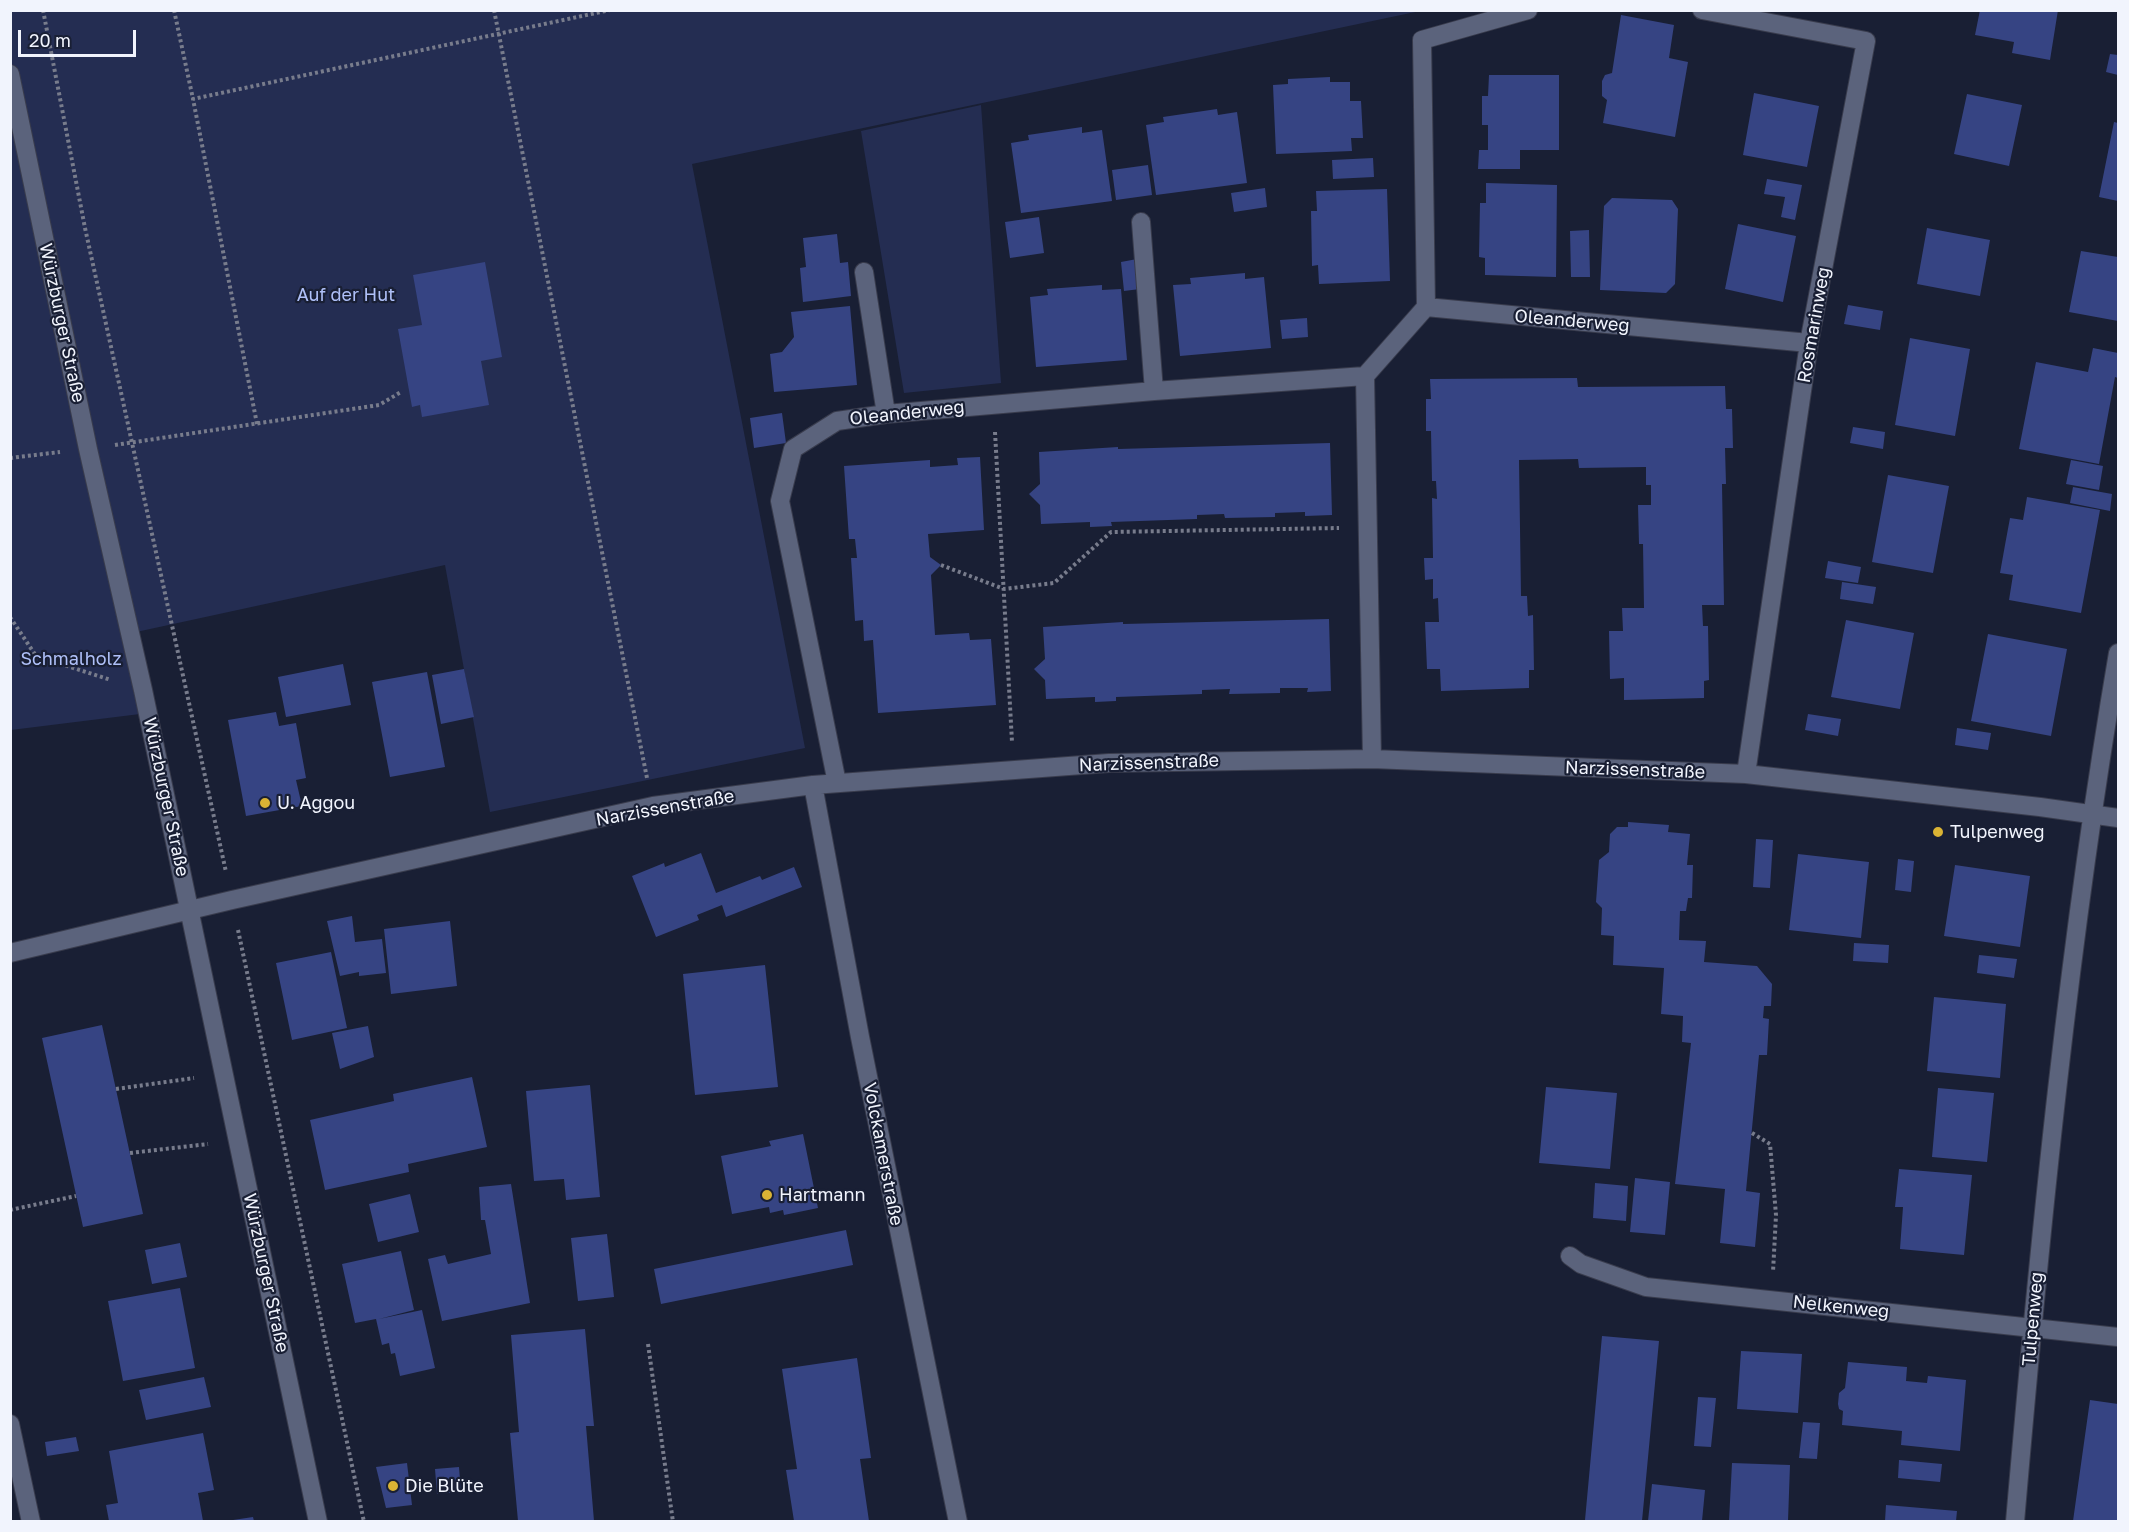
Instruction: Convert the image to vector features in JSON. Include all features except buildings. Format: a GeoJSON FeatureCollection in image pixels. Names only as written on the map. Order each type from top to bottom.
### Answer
{"type":"FeatureCollection","features":[{"type":"Feature","properties":{"kind":"street"},"geometry":{"type":"LineString","coordinates":[[1372,759],[1365,376],[1426,307],[1422,40],[1528,10]]}},
{"type":"Feature","properties":{"kind":"street","name":"Rosmarinweg"},"geometry":{"type":"LineString","coordinates":[[1702,10],[1866,41],[1809,343],[1746,774]]}},
{"type":"Feature","properties":{"kind":"street","name":"Würzburger Straße"},"geometry":{"type":"LineString","coordinates":[[10,74],[88,449],[190,910],[318,1521]]}},
{"type":"Feature","properties":{"kind":"street"},"geometry":{"type":"LineString","coordinates":[[1141,222],[1154,391]]}},
{"type":"Feature","properties":{"kind":"street"},"geometry":{"type":"LineString","coordinates":[[864,272],[886,414]]}},
{"type":"Feature","properties":{"kind":"street","name":"Oleanderweg"},"geometry":{"type":"LineString","coordinates":[[1426,307],[1809,343]]}},
{"type":"Feature","properties":{"kind":"street","name":"Oleanderweg"},"geometry":{"type":"LineString","coordinates":[[837,783],[780,501],[793,449],[837,421],[886,414],[1365,376]]}},
{"type":"Feature","properties":{"kind":"street","name":"Tulpenweg"},"geometry":{"type":"LineString","coordinates":[[2015,1521],[2051,1131],[2093,815],[2118,653]]}},
{"type":"Feature","properties":{"kind":"street","name":"Narzissenstraße"},"geometry":{"type":"LineString","coordinates":[[10,953],[232,900],[653,806],[813,785],[1014,769],[1109,763],[1372,759],[1746,774],[2118,818]]}},
{"type":"Feature","properties":{"kind":"street","name":"Volckamerstraße"},"geometry":{"type":"LineString","coordinates":[[813,785],[887,1174],[958,1521]]}},
{"type":"Feature","properties":{"kind":"street","name":"Nelkenweg"},"geometry":{"type":"LineString","coordinates":[[1570,1256],[1581,1264],[1646,1287],[2118,1337]]}},
{"type":"Feature","properties":{"kind":"street"},"geometry":{"type":"LineString","coordinates":[[10,1424],[31,1521]]}},
{"type":"Feature","properties":{"kind":"path"},"geometry":{"type":"LineString","coordinates":[[42,10],[85,228],[232,900],[364,1521]]}},
{"type":"Feature","properties":{"kind":"path"},"geometry":{"type":"LineString","coordinates":[[174,10],[256,424]]}},
{"type":"Feature","properties":{"kind":"path"},"geometry":{"type":"LineString","coordinates":[[494,10],[653,806]]}},
{"type":"Feature","properties":{"kind":"path"},"geometry":{"type":"LineString","coordinates":[[193,99],[609,10]]}},
{"type":"Feature","properties":{"kind":"path"},"geometry":{"type":"LineString","coordinates":[[10,458],[88,449],[379,405],[402,392]]}},
{"type":"Feature","properties":{"kind":"path"},"geometry":{"type":"LineString","coordinates":[[994,405],[1014,769]]}},
{"type":"Feature","properties":{"kind":"path"},"geometry":{"type":"LineString","coordinates":[[940,565],[1004,589],[1054,583],[1111,532],[1368,527]]}},
{"type":"Feature","properties":{"kind":"path"},"geometry":{"type":"LineString","coordinates":[[10,617],[36,656],[143,690]]}},
{"type":"Feature","properties":{"kind":"path"},"geometry":{"type":"LineString","coordinates":[[116,1089],[224,1073]]}},
{"type":"Feature","properties":{"kind":"path"},"geometry":{"type":"LineString","coordinates":[[1752,1133],[1770,1143],[1776,1215],[1770,1299]]}},
{"type":"Feature","properties":{"kind":"path"},"geometry":{"type":"LineString","coordinates":[[130,1154],[238,1140]]}},
{"type":"Feature","properties":{"kind":"path"},"geometry":{"type":"LineString","coordinates":[[10,1210],[76,1196]]}},
{"type":"Feature","properties":{"kind":"path"},"geometry":{"type":"LineString","coordinates":[[648,1344],[673,1521]]}},
{"type":"Feature","properties":{"kind":"green space","name":"Auf der Hut"},"geometry":{"type":"Polygon","coordinates":[[[10,11],[1420,11],[692,164],[805,748],[490,812],[445,565],[127,634],[140,714],[11,730],[10,11]]]}},
{"type":"Feature","properties":{"kind":"green space"},"geometry":{"type":"Polygon","coordinates":[[[981,105],[1001,383],[904,393],[861,131],[981,105]]]}},
{"type":"Feature","properties":{"kind":"place","name":"U. Aggou"},"geometry":{"type":"Point","coordinates":[265,803]}},
{"type":"Feature","properties":{"kind":"place","name":"Tulpenweg"},"geometry":{"type":"Point","coordinates":[1938,832]}},
{"type":"Feature","properties":{"kind":"place","name":"Hartmann"},"geometry":{"type":"Point","coordinates":[767,1195]}},
{"type":"Feature","properties":{"kind":"place","name":"Die Blüte"},"geometry":{"type":"Point","coordinates":[393,1486]}},
{"type":"Feature","properties":{"kind":"park label","name":"Schmalholz"},"geometry":{"type":"Point","coordinates":[71,659]}}]}
